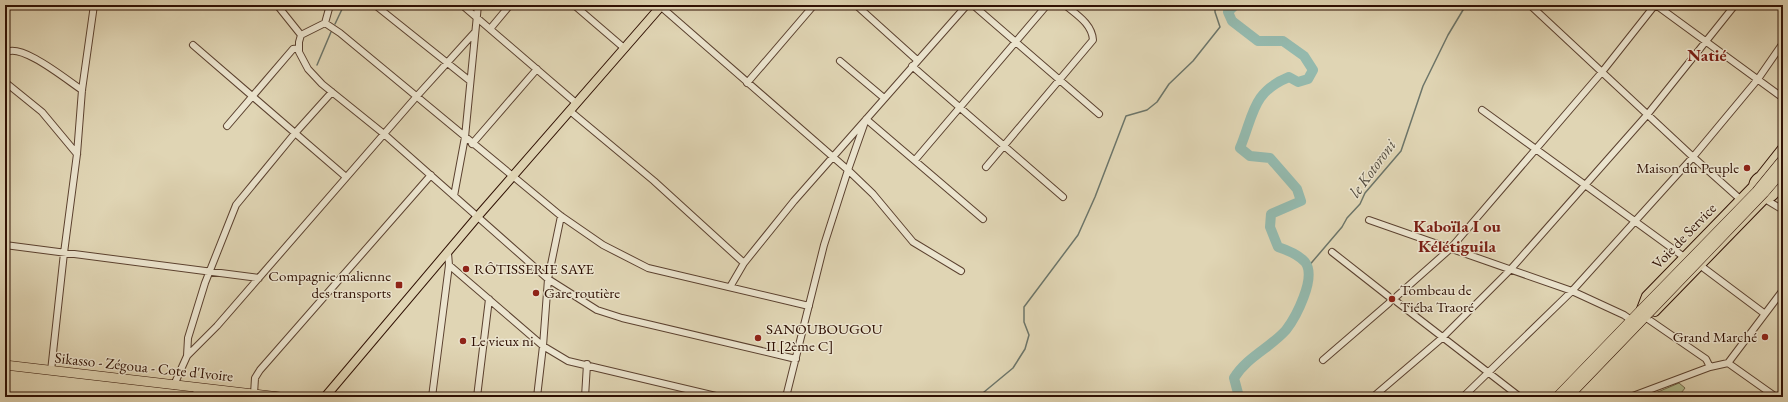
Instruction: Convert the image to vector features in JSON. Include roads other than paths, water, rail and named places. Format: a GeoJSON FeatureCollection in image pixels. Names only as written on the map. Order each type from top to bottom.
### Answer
{"type":"FeatureCollection","features":[{"type":"Feature","properties":{"kind":"highway"},"geometry":{"type":"LineString","coordinates":[[1568,397],[1756,192],[1783,159]]}},
{"type":"Feature","properties":{"kind":"highway"},"geometry":{"type":"LineString","coordinates":[[1557,397],[1631,320],[1645,314],[1764,194],[1783,171]]}},
{"type":"Feature","properties":{"kind":"highway","name":"Sikasso - Zégoua - Cote d'Ivoire"},"geometry":{"type":"LineString","coordinates":[[5,365],[280,397]]}},
{"type":"Feature","properties":{"kind":"main road"},"geometry":{"type":"LineString","coordinates":[[326,397],[478,216],[661,6]]}},
{"type":"Feature","properties":{"kind":"main road"},"geometry":{"type":"LineString","coordinates":[[1765,199],[1755,194],[1753,186],[1756,178],[1760,176],[1783,147]]}},
{"type":"Feature","properties":{"kind":"main road"},"geometry":{"type":"LineString","coordinates":[[1760,176],[1768,175],[1775,180],[1779,190]]}},
{"type":"Feature","properties":{"kind":"main road"},"geometry":{"type":"LineString","coordinates":[[1645,314],[1655,313],[1765,199],[1772,197],[1779,190],[1783,176]]}},
{"type":"Feature","properties":{"kind":"main road","name":"Voie de Service"},"geometry":{"type":"LineString","coordinates":[[1645,314],[1646,296],[1753,186]]}},
{"type":"Feature","properties":{"kind":"main road"},"geometry":{"type":"LineString","coordinates":[[1780,397],[1783,393]]}},
{"type":"Feature","properties":{"kind":"street"},"geometry":{"type":"LineString","coordinates":[[51,371],[77,154],[82,90],[94,5]]}},
{"type":"Feature","properties":{"kind":"street"},"geometry":{"type":"LineString","coordinates":[[278,5],[301,35],[299,52],[308,69],[332,92],[384,134],[548,279],[597,310],[796,360]]}},
{"type":"Feature","properties":{"kind":"street"},"geometry":{"type":"LineString","coordinates":[[301,35],[325,23],[330,5]]}},
{"type":"Feature","properties":{"kind":"street"},"geometry":{"type":"LineString","coordinates":[[462,5],[576,103]]}},
{"type":"Feature","properties":{"kind":"street"},"geometry":{"type":"LineString","coordinates":[[454,196],[465,136],[478,5]]}},
{"type":"Feature","properties":{"kind":"street"},"geometry":{"type":"LineString","coordinates":[[490,28],[510,5]]}},
{"type":"Feature","properties":{"kind":"street"},"geometry":{"type":"LineString","coordinates":[[574,5],[624,48]]}},
{"type":"Feature","properties":{"kind":"street"},"geometry":{"type":"LineString","coordinates":[[747,82],[814,5]]}},
{"type":"Feature","properties":{"kind":"street"},"geometry":{"type":"LineString","coordinates":[[856,5],[917,60]]}},
{"type":"Feature","properties":{"kind":"street"},"geometry":{"type":"LineString","coordinates":[[730,287],[744,263],[832,157],[967,5]]}},
{"type":"Feature","properties":{"kind":"street"},"geometry":{"type":"LineString","coordinates":[[973,5],[1099,114]]}},
{"type":"Feature","properties":{"kind":"street"},"geometry":{"type":"LineString","coordinates":[[915,160],[1047,5]]}},
{"type":"Feature","properties":{"kind":"street"},"geometry":{"type":"LineString","coordinates":[[986,167],[1061,80],[1093,40],[1092,32],[1089,26],[1065,5]]}},
{"type":"Feature","properties":{"kind":"street"},"geometry":{"type":"LineString","coordinates":[[1530,5],[1647,115],[1740,199]]}},
{"type":"Feature","properties":{"kind":"street"},"geometry":{"type":"LineString","coordinates":[[1323,360],[1389,303],[1393,304],[1450,249],[1602,72],[1656,5],[1783,98]]}},
{"type":"Feature","properties":{"kind":"street"},"geometry":{"type":"LineString","coordinates":[[1373,397],[1411,362],[1442,338],[1510,270],[1647,115],[1707,42],[1735,5]]}},
{"type":"Feature","properties":{"kind":"street"},"geometry":{"type":"LineString","coordinates":[[378,6],[470,81]]}},
{"type":"Feature","properties":{"kind":"street"},"geometry":{"type":"LineString","coordinates":[[661,6],[848,170],[873,194],[913,242],[961,271]]}},
{"type":"Feature","properties":{"kind":"street"},"geometry":{"type":"LineString","coordinates":[[325,23],[340,33],[465,136],[472,144],[561,216],[603,245],[648,268],[809,306]]}},
{"type":"Feature","properties":{"kind":"street"},"geometry":{"type":"LineString","coordinates":[[174,385],[187,356],[217,326],[417,96],[475,32]]}},
{"type":"Feature","properties":{"kind":"street"},"geometry":{"type":"LineString","coordinates":[[1463,397],[1572,291],[1693,157],[1758,80],[1783,43]]}},
{"type":"Feature","properties":{"kind":"street"},"geometry":{"type":"LineString","coordinates":[[193,45],[296,132],[346,177]]}},
{"type":"Feature","properties":{"kind":"street"},"geometry":{"type":"LineString","coordinates":[[227,126],[293,49],[299,48]]}},
{"type":"Feature","properties":{"kind":"street"},"geometry":{"type":"LineString","coordinates":[[5,52],[8,50],[15,50],[26,53],[82,90]]}},
{"type":"Feature","properties":{"kind":"street"},"geometry":{"type":"LineString","coordinates":[[840,60],[884,98]]}},
{"type":"Feature","properties":{"kind":"street"},"geometry":{"type":"LineString","coordinates":[[912,66],[960,106],[1063,197]]}},
{"type":"Feature","properties":{"kind":"street"},"geometry":{"type":"LineString","coordinates":[[472,144],[537,69]]}},
{"type":"Feature","properties":{"kind":"street"},"geometry":{"type":"LineString","coordinates":[[5,82],[42,112],[77,154]]}},
{"type":"Feature","properties":{"kind":"street"},"geometry":{"type":"LineString","coordinates":[[187,356],[188,338],[210,272],[236,205],[296,132],[332,92]]}},
{"type":"Feature","properties":{"kind":"street"},"geometry":{"type":"LineString","coordinates":[[1482,110],[1684,257]]}},
{"type":"Feature","properties":{"kind":"street"},"geometry":{"type":"LineString","coordinates":[[570,111],[654,182],[744,263]]}},
{"type":"Feature","properties":{"kind":"street"},"geometry":{"type":"LineString","coordinates":[[866,119],[983,219]]}},
{"type":"Feature","properties":{"kind":"street"},"geometry":{"type":"LineString","coordinates":[[786,397],[824,245],[866,119]]}},
{"type":"Feature","properties":{"kind":"street"},"geometry":{"type":"LineString","coordinates":[[254,394],[255,378],[260,370],[431,175]]}},
{"type":"Feature","properties":{"kind":"street"},"geometry":{"type":"LineString","coordinates":[[1765,199],[1783,210]]}},
{"type":"Feature","properties":{"kind":"street"},"geometry":{"type":"LineString","coordinates":[[537,397],[543,346],[548,279],[561,216]]}},
{"type":"Feature","properties":{"kind":"street"},"geometry":{"type":"LineString","coordinates":[[1369,220],[1572,291],[1624,315],[1631,320]]}},
{"type":"Feature","properties":{"kind":"street"},"geometry":{"type":"LineString","coordinates":[[5,245],[259,278]]}},
{"type":"Feature","properties":{"kind":"street"},"geometry":{"type":"LineString","coordinates":[[1332,252],[1388,296],[1389,303]]}},
{"type":"Feature","properties":{"kind":"street"},"geometry":{"type":"LineString","coordinates":[[432,397],[450,265],[448,253]]}},
{"type":"Feature","properties":{"kind":"street"},"geometry":{"type":"LineString","coordinates":[[450,265],[543,346],[568,361],[587,364],[720,397]]}},
{"type":"Feature","properties":{"kind":"street"},"geometry":{"type":"LineString","coordinates":[[1701,266],[1765,314]]}},
{"type":"Feature","properties":{"kind":"street"},"geometry":{"type":"LineString","coordinates":[[1630,397],[1710,367],[1728,363],[1783,290]]}},
{"type":"Feature","properties":{"kind":"street"},"geometry":{"type":"LineString","coordinates":[[1388,296],[1393,294],[1442,338],[1489,372],[1520,397]]}},
{"type":"Feature","properties":{"kind":"street"},"geometry":{"type":"LineString","coordinates":[[477,397],[489,299]]}},
{"type":"Feature","properties":{"kind":"street"},"geometry":{"type":"LineString","coordinates":[[1645,314],[1706,359],[1710,367]]}},
{"type":"Feature","properties":{"kind":"street"},"geometry":{"type":"LineString","coordinates":[[1728,363],[1776,397]]}},
{"type":"Feature","properties":{"kind":"street"},"geometry":{"type":"LineString","coordinates":[[585,397],[587,364]]}},
{"type":"Feature","properties":{"kind":"street"},"geometry":{"type":"LineString","coordinates":[[196,397],[197,387]]}},
{"type":"Feature","properties":{"kind":"waterway"},"geometry":{"type":"LineString","coordinates":[[335,24],[344,5]]}},
{"type":"Feature","properties":{"kind":"waterway"},"geometry":{"type":"LineString","coordinates":[[978,397],[1013,368],[1025,349],[1029,335],[1024,322],[1024,307],[1078,235],[1095,197],[1126,116],[1147,110],[1157,102],[1169,84],[1193,61],[1220,27],[1215,12],[1215,5]]}},
{"type":"Feature","properties":{"kind":"waterway"},"geometry":{"type":"LineString","coordinates":[[1235,5],[1228,12],[1232,21],[1258,41],[1283,41],[1304,56],[1313,70],[1308,79],[1298,82],[1289,77],[1277,83],[1261,97],[1256,105],[1240,148],[1250,156],[1270,158],[1297,189],[1301,201],[1271,214],[1270,227],[1278,247],[1289,251],[1305,262],[1308,269],[1308,277],[1307,287],[1300,307],[1286,330],[1245,364],[1234,378],[1239,397]]}},
{"type":"Feature","properties":{"kind":"waterway","name":"le Kotoroni"},"geometry":{"type":"LineString","coordinates":[[1307,268],[1360,204],[1365,193],[1401,151],[1423,86],[1448,35],[1466,5]]}},
{"type":"Feature","properties":{"kind":"waterway"},"geometry":{"type":"LineString","coordinates":[[317,65],[331,32]]}},
{"type":"Feature","properties":{"kind":"place","name":"Maison du Peuple"},"geometry":{"type":"Point","coordinates":[1747,168]}},
{"type":"Feature","properties":{"kind":"place","name":"RÔTISSERIE SAYE"},"geometry":{"type":"Point","coordinates":[466,269]}},
{"type":"Feature","properties":{"kind":"place","name":"Compagnie malienne des transports"},"geometry":{"type":"Point","coordinates":[399,285]}},
{"type":"Feature","properties":{"kind":"place","name":"Gare routière"},"geometry":{"type":"Point","coordinates":[536,293]}},
{"type":"Feature","properties":{"kind":"place","name":"Tombeau de Tiéba Traoré"},"geometry":{"type":"Point","coordinates":[1392,299]}},
{"type":"Feature","properties":{"kind":"place","name":"Grand Marché"},"geometry":{"type":"Point","coordinates":[1765,337]}},
{"type":"Feature","properties":{"kind":"place","name":"SANOUBOUGOU II [2ème C]"},"geometry":{"type":"Point","coordinates":[758,338]}},
{"type":"Feature","properties":{"kind":"place","name":"Le vieux ni"},"geometry":{"type":"Point","coordinates":[463,341]}},
{"type":"Feature","properties":{"kind":"district","name":"Natié"},"geometry":{"type":"Point","coordinates":[1707,55]}},
{"type":"Feature","properties":{"kind":"district","name":"Kaboïla I ou Kélétiguila"},"geometry":{"type":"Point","coordinates":[1457,236]}}]}
